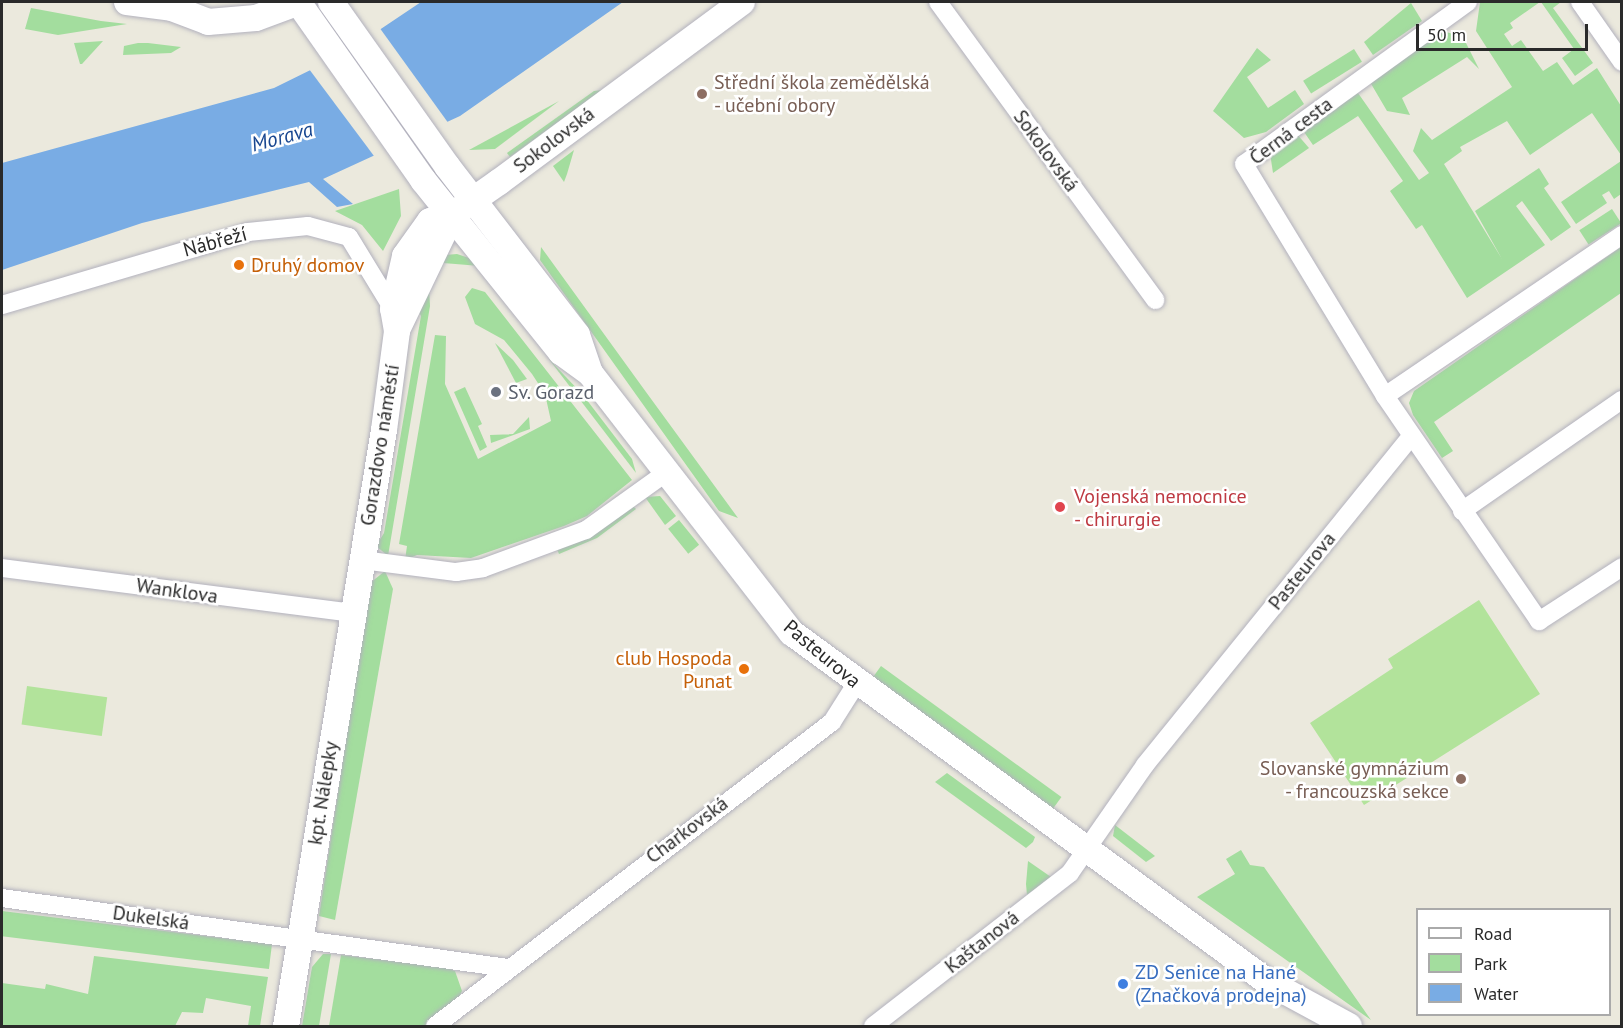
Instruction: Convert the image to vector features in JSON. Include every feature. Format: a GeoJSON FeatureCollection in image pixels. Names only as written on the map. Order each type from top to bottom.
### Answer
{"type":"FeatureCollection","features":[{"type":"Feature","properties":{"kind":"main road"},"geometry":{"type":"LineString","coordinates":[[127,2],[180,5],[191,19],[231,22],[301,6],[337,62],[423,180],[561,352],[590,373]]}},
{"type":"Feature","properties":{"kind":"main road","name":"Sokolovská"},"geometry":{"type":"LineString","coordinates":[[452,214],[742,2]]}},
{"type":"Feature","properties":{"kind":"main road"},"geometry":{"type":"LineString","coordinates":[[332,3],[447,166],[577,335],[590,373]]}},
{"type":"Feature","properties":{"kind":"main road","name":"Gorazdovo náměstí"},"geometry":{"type":"LineString","coordinates":[[362,560],[395,320],[452,214]]}},
{"type":"Feature","properties":{"kind":"main road","name":"Pasteurova"},"geometry":{"type":"LineString","coordinates":[[590,373],[783,624],[856,684],[1268,982],[1349,1026]]}},
{"type":"Feature","properties":{"kind":"main road","name":"kpt. Nálepky"},"geometry":{"type":"LineString","coordinates":[[286,1026],[362,560]]}},
{"type":"Feature","properties":{"kind":"main road","name":"Pasteurova"},"geometry":{"type":"LineString","coordinates":[[1268,982],[1315,1026]]}},
{"type":"Feature","properties":{"kind":"street","name":"Sokolovská"},"geometry":{"type":"LineString","coordinates":[[938,2],[1155,300]]}},
{"type":"Feature","properties":{"kind":"street","name":"Černá cesta"},"geometry":{"type":"LineString","coordinates":[[1468,2],[1244,164],[1385,396],[1539,621],[1622,567]]}},
{"type":"Feature","properties":{"kind":"street"},"geometry":{"type":"LineString","coordinates":[[1580,2],[1622,62]]}},
{"type":"Feature","properties":{"kind":"street","name":"Nábřeží"},"geometry":{"type":"LineString","coordinates":[[2,306],[248,232],[308,226],[349,237],[395,320]]}},
{"type":"Feature","properties":{"kind":"street"},"geometry":{"type":"LineString","coordinates":[[1385,396],[1622,235]]}},
{"type":"Feature","properties":{"kind":"street"},"geometry":{"type":"LineString","coordinates":[[1462,511],[1622,400]]}},
{"type":"Feature","properties":{"kind":"street","name":"Pasteurova"},"geometry":{"type":"LineString","coordinates":[[1085,851],[1145,765],[1411,436]]}},
{"type":"Feature","properties":{"kind":"street"},"geometry":{"type":"LineString","coordinates":[[362,560],[456,572],[483,568],[586,530],[667,472]]}},
{"type":"Feature","properties":{"kind":"street","name":"Wanklova"},"geometry":{"type":"LineString","coordinates":[[2,568],[352,613]]}},
{"type":"Feature","properties":{"kind":"street","name":"Charkovská"},"geometry":{"type":"LineString","coordinates":[[435,1026],[832,722],[856,684]]}},
{"type":"Feature","properties":{"kind":"street","name":"Kaštanová"},"geometry":{"type":"LineString","coordinates":[[873,1026],[1065,878],[1085,851]]}},
{"type":"Feature","properties":{"kind":"street","name":"Dukelská"},"geometry":{"type":"LineString","coordinates":[[2,898],[300,938]]}},
{"type":"Feature","properties":{"kind":"street"},"geometry":{"type":"LineString","coordinates":[[300,938],[508,968]]}},
{"type":"Feature","properties":{"kind":"green space"},"geometry":{"type":"Polygon","coordinates":[[[1480,2],[1540,2],[1510,23],[1513,28],[1504,34],[1512,46],[1521,40],[1543,71],[1557,62],[1573,85],[1597,68],[1621,106],[1621,155],[1592,113],[1530,155],[1507,121],[1460,147],[1462,151],[1444,164],[1502,259],[1475,211],[1539,168],[1549,184],[1544,188],[1571,227],[1551,241],[1522,201],[1516,206],[1545,245],[1467,298],[1422,225],[1416,229],[1390,191],[1403,181],[1358,116],[1313,145],[1302,129],[1358,93],[1419,180],[1429,173],[1413,151],[1421,128],[1432,140],[1512,87],[1476,31],[1480,2]]]}},
{"type":"Feature","properties":{"kind":"green space"},"geometry":{"type":"Polygon","coordinates":[[[1541,2],[1561,2],[1553,8],[1593,63],[1575,76],[1562,58],[1574,49],[1541,2]]]}},
{"type":"Feature","properties":{"kind":"green space"},"geometry":{"type":"Polygon","coordinates":[[[1411,3],[1422,21],[1373,55],[1364,42],[1411,3]]]}},
{"type":"Feature","properties":{"kind":"green space"},"geometry":{"type":"Polygon","coordinates":[[[31,8],[127,24],[58,35],[25,29],[31,8]]]}},
{"type":"Feature","properties":{"kind":"green space"},"geometry":{"type":"Polygon","coordinates":[[[1443,31],[1463,37],[1479,69],[1467,57],[1402,98],[1410,115],[1387,111],[1370,82],[1443,31]]]}},
{"type":"Feature","properties":{"kind":"green space"},"geometry":{"type":"Polygon","coordinates":[[[103,41],[82,64],[80,64],[74,43],[103,41]]]}},
{"type":"Feature","properties":{"kind":"green space"},"geometry":{"type":"Polygon","coordinates":[[[138,43],[181,47],[171,53],[123,55],[124,46],[138,43]]]}},
{"type":"Feature","properties":{"kind":"green space"},"geometry":{"type":"Polygon","coordinates":[[[1257,48],[1271,60],[1247,77],[1268,108],[1295,90],[1304,104],[1266,132],[1244,138],[1213,111],[1257,48]]]}},
{"type":"Feature","properties":{"kind":"green space"},"geometry":{"type":"Polygon","coordinates":[[[1354,49],[1362,62],[1311,94],[1303,81],[1354,49]]]}},
{"type":"Feature","properties":{"kind":"green space"},"geometry":{"type":"Polygon","coordinates":[[[602,90],[510,157],[507,153],[594,91],[602,90]]]}},
{"type":"Feature","properties":{"kind":"green space"},"geometry":{"type":"Polygon","coordinates":[[[559,101],[495,149],[469,150],[559,101]]]}},
{"type":"Feature","properties":{"kind":"green space"},"geometry":{"type":"Polygon","coordinates":[[[1296,133],[1309,148],[1273,173],[1270,153],[1296,133]]]}},
{"type":"Feature","properties":{"kind":"green space"},"geometry":{"type":"Polygon","coordinates":[[[574,150],[567,174],[564,182],[553,166],[574,150]]]}},
{"type":"Feature","properties":{"kind":"green space"},"geometry":{"type":"Polygon","coordinates":[[[1621,161],[1621,194],[1614,199],[1609,191],[1602,195],[1607,203],[1576,224],[1561,202],[1621,161]]]}},
{"type":"Feature","properties":{"kind":"green space"},"geometry":{"type":"Polygon","coordinates":[[[399,189],[401,216],[383,251],[362,225],[335,211],[399,189]]]}},
{"type":"Feature","properties":{"kind":"green space"},"geometry":{"type":"Polygon","coordinates":[[[1612,209],[1621,223],[1589,244],[1579,230],[1612,209]]]}},
{"type":"Feature","properties":{"kind":"green space"},"geometry":{"type":"Polygon","coordinates":[[[541,247],[738,518],[719,511],[540,260],[541,247]]]}},
{"type":"Feature","properties":{"kind":"green space"},"geometry":{"type":"Polygon","coordinates":[[[1621,247],[1621,293],[1434,422],[1453,451],[1442,458],[1413,415],[1409,403],[1414,391],[1621,247]]]}},
{"type":"Feature","properties":{"kind":"green space"},"geometry":{"type":"Polygon","coordinates":[[[457,254],[472,259],[480,266],[443,263],[445,255],[457,254]]]}},
{"type":"Feature","properties":{"kind":"green space"},"geometry":{"type":"Polygon","coordinates":[[[429,288],[430,306],[388,556],[376,546],[384,533],[421,316],[417,308],[429,288]]]}},
{"type":"Feature","properties":{"kind":"green space"},"geometry":{"type":"Polygon","coordinates":[[[472,288],[485,292],[632,480],[587,516],[564,526],[471,558],[417,555],[405,560],[407,546],[399,544],[435,335],[446,336],[445,384],[478,459],[551,421],[545,394],[532,374],[504,340],[475,324],[465,297],[472,288]]]}},
{"type":"Feature","properties":{"kind":"green space"},"geometry":{"type":"Polygon","coordinates":[[[495,343],[513,360],[527,379],[516,383],[495,343]]]}},
{"type":"Feature","properties":{"kind":"green space"},"geometry":{"type":"Polygon","coordinates":[[[548,358],[583,395],[632,459],[636,473],[548,358]]]}},
{"type":"Feature","properties":{"kind":"green space"},"geometry":{"type":"Polygon","coordinates":[[[465,387],[482,424],[478,426],[487,447],[480,451],[454,392],[465,387]]]}},
{"type":"Feature","properties":{"kind":"green space"},"geometry":{"type":"Polygon","coordinates":[[[529,417],[530,429],[491,443],[490,435],[513,434],[529,417]]]}},
{"type":"Feature","properties":{"kind":"green space"},"geometry":{"type":"Polygon","coordinates":[[[660,496],[676,516],[665,525],[645,497],[660,496]]]}},
{"type":"Feature","properties":{"kind":"green space"},"geometry":{"type":"Polygon","coordinates":[[[633,506],[636,509],[597,538],[559,554],[557,549],[633,506]]]}},
{"type":"Feature","properties":{"kind":"green space"},"geometry":{"type":"Polygon","coordinates":[[[679,520],[699,545],[688,554],[668,529],[679,520]]]}},
{"type":"Feature","properties":{"kind":"green space"},"geometry":{"type":"Polygon","coordinates":[[[385,571],[393,589],[335,920],[319,916],[370,583],[385,571]]]}},
{"type":"Feature","properties":{"kind":"green space"},"geometry":{"type":"Polygon","coordinates":[[[1479,600],[1540,694],[1364,805],[1310,723],[1393,668],[1388,659],[1479,600]]]}},
{"type":"Feature","properties":{"kind":"green space"},"geometry":{"type":"Polygon","coordinates":[[[881,666],[1061,797],[1053,809],[872,678],[881,666]]]}},
{"type":"Feature","properties":{"kind":"green space"},"geometry":{"type":"Polygon","coordinates":[[[27,686],[107,697],[102,736],[22,725],[27,686]]]}},
{"type":"Feature","properties":{"kind":"green space"},"geometry":{"type":"Polygon","coordinates":[[[947,773],[1035,837],[1033,842],[1026,848],[935,782],[947,773]]]}},
{"type":"Feature","properties":{"kind":"green space"},"geometry":{"type":"Polygon","coordinates":[[[1115,825],[1155,856],[1146,862],[1113,836],[1115,825]]]}},
{"type":"Feature","properties":{"kind":"green space"},"geometry":{"type":"Polygon","coordinates":[[[1241,850],[1250,865],[1264,867],[1371,1020],[1197,897],[1235,874],[1226,859],[1241,850]]]}},
{"type":"Feature","properties":{"kind":"green space"},"geometry":{"type":"Polygon","coordinates":[[[1028,861],[1051,877],[1027,895],[1026,884],[1028,861]]]}},
{"type":"Feature","properties":{"kind":"green space"},"geometry":{"type":"Polygon","coordinates":[[[2,911],[272,944],[269,969],[2,936],[2,911]]]}},
{"type":"Feature","properties":{"kind":"green space"},"geometry":{"type":"Polygon","coordinates":[[[323,954],[331,954],[319,1026],[302,1026],[312,967],[323,954]]]}},
{"type":"Feature","properties":{"kind":"green space"},"geometry":{"type":"Polygon","coordinates":[[[341,955],[444,967],[455,971],[462,991],[457,1001],[424,1026],[329,1026],[341,955]]]}},
{"type":"Feature","properties":{"kind":"green space"},"geometry":{"type":"Polygon","coordinates":[[[94,956],[268,977],[260,1026],[248,1026],[251,1006],[206,998],[203,1013],[182,1012],[175,1026],[2,1026],[2,983],[45,989],[46,984],[88,994],[94,956]]]}},
{"type":"Feature","properties":{"kind":"water","name":"Morava"},"geometry":{"type":"Polygon","coordinates":[[[421,2],[623,2],[460,116],[323,179],[353,204],[337,207],[309,182],[142,223],[2,270],[2,163],[274,88],[345,53],[421,2]]]}},
{"type":"Feature","properties":{"kind":"pier"},"geometry":{"type":"Polygon","coordinates":[[[379,27],[449,124],[377,160],[309,69],[379,27]]]}},
{"type":"Feature","properties":{"kind":"place","name":"Střední škola zemědělská - učební obory"},"geometry":{"type":"Point","coordinates":[702,94]}},
{"type":"Feature","properties":{"kind":"place","name":"Druhý domov"},"geometry":{"type":"Point","coordinates":[239,265]}},
{"type":"Feature","properties":{"kind":"place","name":"Sv. Gorazd"},"geometry":{"type":"Point","coordinates":[496,392]}},
{"type":"Feature","properties":{"kind":"place","name":"Vojenská nemocnice - chirurgie"},"geometry":{"type":"Point","coordinates":[1060,507]}},
{"type":"Feature","properties":{"kind":"place","name":"club Hospoda Punat"},"geometry":{"type":"Point","coordinates":[744,669]}},
{"type":"Feature","properties":{"kind":"place","name":"Slovanské gymnázium - francouzská sekce"},"geometry":{"type":"Point","coordinates":[1461,779]}},
{"type":"Feature","properties":{"kind":"place","name":"ZD Senice na Hané (Značková prodejna)"},"geometry":{"type":"Point","coordinates":[1123,984]}}]}
